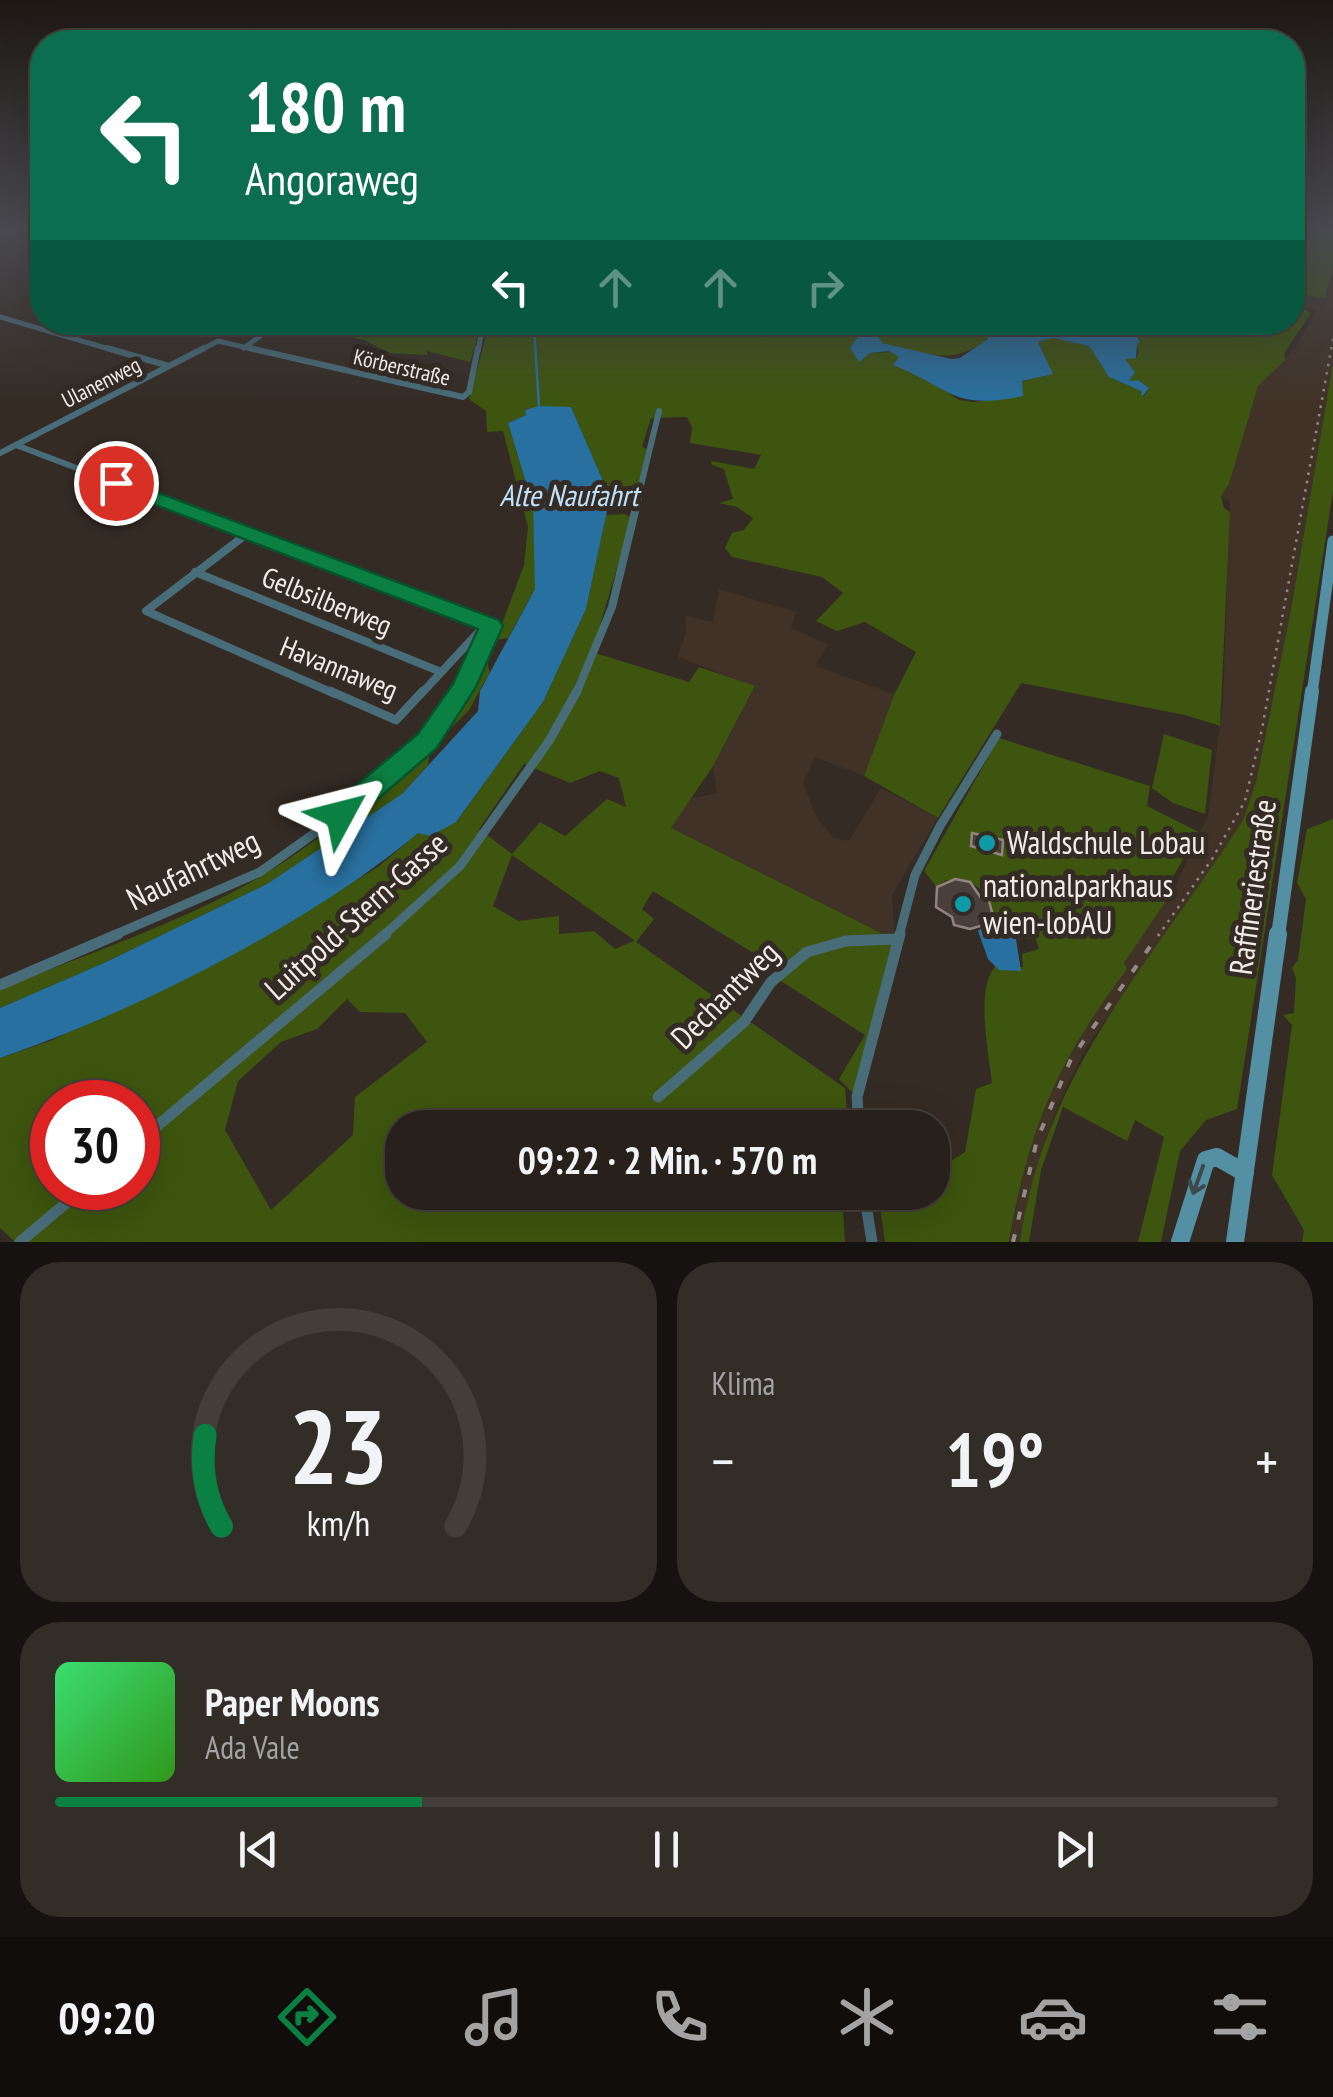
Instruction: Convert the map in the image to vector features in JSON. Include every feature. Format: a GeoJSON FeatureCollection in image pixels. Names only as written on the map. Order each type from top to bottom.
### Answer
{"type":"FeatureCollection","features":[{"type":"Feature","properties":{"kind":"street"},"geometry":{"type":"LineString","coordinates":[[0,317],[30,326]]}},
{"type":"Feature","properties":{"kind":"street"},"geometry":{"type":"LineString","coordinates":[[62,335],[169,366]]}},
{"type":"Feature","properties":{"kind":"street"},"geometry":{"type":"LineString","coordinates":[[244,348],[262,335]]}},
{"type":"Feature","properties":{"kind":"street","name":"Körberstraße"},"geometry":{"type":"LineString","coordinates":[[218,341],[463,397],[468,392],[481,335]]}},
{"type":"Feature","properties":{"kind":"street","name":"Ulanenweg"},"geometry":{"type":"LineString","coordinates":[[0,453],[218,341]]}},
{"type":"Feature","properties":{"kind":"street","name":"Luitpold-Stern-Gasse"},"geometry":{"type":"LineString","coordinates":[[160,1124],[412,912],[471,851],[549,742],[594,655],[612,608],[660,411]]}},
{"type":"Feature","properties":{"kind":"street"},"geometry":{"type":"LineString","coordinates":[[16,445],[489,625]]}},
{"type":"Feature","properties":{"kind":"street","name":"Gelbsilberweg"},"geometry":{"type":"LineString","coordinates":[[146,611],[248,533]]}},
{"type":"Feature","properties":{"kind":"street","name":"Raffineriestraße"},"geometry":{"type":"LineString","coordinates":[[1234,1242],[1333,541]]}},
{"type":"Feature","properties":{"kind":"street","name":"Gelbsilberweg"},"geometry":{"type":"LineString","coordinates":[[195,572],[441,672]]}},
{"type":"Feature","properties":{"kind":"street","name":"Havannaweg"},"geometry":{"type":"LineString","coordinates":[[146,611],[396,720],[489,625]]}},
{"type":"Feature","properties":{"kind":"street","name":"Naufahrtweg"},"geometry":{"type":"LineString","coordinates":[[0,984],[260,872],[340,815],[428,741],[464,687],[489,625]]}},
{"type":"Feature","properties":{"kind":"street"},"geometry":{"type":"LineString","coordinates":[[857,1110],[857,1097],[915,875],[940,826],[997,734]]}},
{"type":"Feature","properties":{"kind":"street","name":"Dechantweg"},"geometry":{"type":"LineString","coordinates":[[658,1097],[744,1022],[772,982],[806,952],[846,941],[896,939]]}},
{"type":"Feature","properties":{"kind":"street"},"geometry":{"type":"LineString","coordinates":[[1180,1242],[1206,1160],[1216,1158],[1246,1173]]}},
{"type":"Feature","properties":{"kind":"street"},"geometry":{"type":"LineString","coordinates":[[20,1242],[58,1210]]}},
{"type":"Feature","properties":{"kind":"street"},"geometry":{"type":"LineString","coordinates":[[867,1210],[872,1242]]}},
{"type":"Feature","properties":{"kind":"shaded area"},"geometry":{"type":"Polygon","coordinates":[[[1333,288],[1333,363],[1290,615],[1256,782],[1243,820],[1084,1051],[1055,1112],[1030,1193],[1020,1242],[1009,1242],[1028,1151],[1054,1080],[1089,1020],[1126,969],[1124,963],[1173,891],[1208,815],[1223,703],[1230,501],[1221,496],[1229,483],[1258,386],[1305,335],[1316,311],[1305,308],[1308,294],[1325,298],[1333,288]]]}},
{"type":"Feature","properties":{"kind":"shaded area"},"geometry":{"type":"Polygon","coordinates":[[[719,589],[796,612],[791,628],[828,644],[815,666],[894,694],[864,776],[815,757],[803,783],[815,814],[833,838],[849,841],[881,788],[938,818],[892,895],[895,940],[671,828],[690,799],[717,793],[713,766],[755,687],[678,657],[686,632],[685,616],[713,622],[719,589]]]}},
{"type":"Feature","properties":{"kind":"green space"},"geometry":{"type":"Polygon","coordinates":[[[1305,288],[1328,288],[1325,298],[1307,295],[1305,299],[1305,288]]]}},
{"type":"Feature","properties":{"kind":"green space"},"geometry":{"type":"Polygon","coordinates":[[[340,335],[478,335],[470,362],[427,351],[427,355],[389,353],[364,340],[340,335]]]}},
{"type":"Feature","properties":{"kind":"green space"},"geometry":{"type":"Polygon","coordinates":[[[486,335],[859,335],[850,348],[859,361],[870,353],[894,352],[899,357],[893,365],[918,373],[959,400],[973,402],[1022,396],[1022,381],[1052,374],[1038,342],[1053,338],[1089,346],[1109,377],[1141,391],[1143,397],[1149,388],[1129,381],[1135,372],[1124,358],[1136,358],[1136,343],[1140,341],[1137,335],[1296,335],[1284,353],[1285,360],[1258,386],[1229,484],[1221,496],[1224,508],[1230,512],[1220,726],[1185,715],[1021,683],[938,818],[864,776],[894,695],[916,652],[865,622],[837,631],[816,621],[843,593],[822,577],[732,557],[725,548],[732,533],[744,530],[753,518],[737,507],[719,503],[733,499],[724,469],[711,461],[754,469],[761,455],[690,443],[692,427],[687,417],[651,418],[642,447],[647,449],[635,499],[610,497],[571,407],[525,409],[526,415],[508,423],[533,506],[537,553],[535,589],[508,638],[496,640],[524,565],[528,527],[503,431],[487,432],[486,411],[469,399],[486,335]]]}},
{"type":"Feature","properties":{"kind":"green space"},"geometry":{"type":"Polygon","coordinates":[[[988,335],[974,348],[949,355],[881,343],[877,336],[988,335]]]}},
{"type":"Feature","properties":{"kind":"green space"},"geometry":{"type":"Polygon","coordinates":[[[1333,363],[1333,491],[1237,1109],[1206,1120],[1180,1151],[1161,1242],[1138,1242],[1164,1137],[1135,1120],[1127,1141],[1063,1107],[1041,1170],[1029,1242],[1020,1242],[1033,1180],[1053,1123],[1078,1070],[1139,970],[1243,820],[1256,782],[1290,615],[1333,363]]]}},
{"type":"Feature","properties":{"kind":"green space"},"geometry":{"type":"Polygon","coordinates":[[[625,514],[632,518],[592,652],[689,682],[699,667],[755,686],[713,766],[671,828],[895,940],[857,1097],[839,1079],[865,1035],[781,981],[776,967],[653,891],[642,909],[654,919],[636,942],[845,1088],[847,1110],[385,1110],[385,1210],[843,1210],[845,1242],[15,1242],[0,1228],[0,1058],[50,1041],[231,955],[378,867],[418,833],[456,822],[543,702],[586,609],[606,515],[625,514]],[[524,764],[479,829],[512,854],[540,822],[565,836],[607,799],[626,807],[619,778],[600,771],[570,783],[524,764]],[[512,855],[493,906],[518,921],[559,916],[559,934],[594,931],[615,949],[634,941],[634,940],[512,855]],[[347,999],[317,1029],[281,1042],[238,1081],[225,1130],[271,1210],[353,1135],[355,1097],[427,1042],[405,1013],[360,1012],[347,999]]]}},
{"type":"Feature","properties":{"kind":"green space"},"geometry":{"type":"Polygon","coordinates":[[[486,659],[490,672],[469,710],[430,749],[428,765],[402,794],[267,884],[0,1008],[0,990],[201,908],[265,874],[327,832],[419,750],[468,690],[486,659]]]}},
{"type":"Feature","properties":{"kind":"green space"},"geometry":{"type":"Polygon","coordinates":[[[1164,734],[1212,750],[1205,814],[1173,803],[1152,788],[1164,734]]]}},
{"type":"Feature","properties":{"kind":"green space"},"geometry":{"type":"Polygon","coordinates":[[[999,738],[1150,786],[1147,806],[1199,832],[1167,887],[1173,891],[1124,963],[1127,969],[1082,1035],[1049,1097],[1026,1164],[1009,1242],[885,1242],[880,1210],[950,1210],[950,1162],[965,1152],[976,1089],[992,1083],[984,1006],[989,977],[995,967],[1023,967],[1022,954],[1039,949],[1036,939],[1012,938],[996,921],[989,920],[989,895],[970,882],[946,880],[937,887],[924,871],[999,738]]]}},
{"type":"Feature","properties":{"kind":"green space"},"geometry":{"type":"Polygon","coordinates":[[[1333,819],[1333,1242],[1302,1242],[1304,1230],[1272,1175],[1292,1025],[1283,1015],[1294,1013],[1296,978],[1292,968],[1298,960],[1306,899],[1297,883],[1307,829],[1333,819]]]}},
{"type":"Feature","properties":{"kind":"water"},"geometry":{"type":"Polygon","coordinates":[[[859,335],[879,335],[882,343],[951,359],[960,358],[988,335],[1137,335],[1140,342],[1136,358],[1125,359],[1135,372],[1129,381],[1138,380],[1149,388],[1142,397],[1141,391],[1109,377],[1089,346],[1053,338],[1038,342],[1053,374],[1022,381],[1023,396],[981,401],[953,395],[893,365],[899,357],[889,351],[870,353],[859,362],[850,348],[859,335]]]}},
{"type":"Feature","properties":{"kind":"water","name":"Alte Naufahrt"},"geometry":{"type":"Polygon","coordinates":[[[539,406],[571,407],[610,497],[586,609],[543,702],[456,822],[430,836],[418,833],[326,900],[163,991],[0,1058],[0,1008],[267,884],[402,794],[478,711],[480,691],[535,589],[533,506],[508,423],[526,415],[525,410],[539,406]]]}},
{"type":"Feature","properties":{"kind":"water"},"geometry":{"type":"Polygon","coordinates":[[[993,919],[1016,939],[1021,971],[999,970],[988,959],[978,931],[993,919]]]}},
{"type":"Feature","properties":{"kind":"building","name":"Waldschule Lobau"},"geometry":{"type":"Polygon","coordinates":[[[972,833],[1003,840],[1002,855],[971,846],[972,833]]]}},
{"type":"Feature","properties":{"kind":"building","name":"nationalparkhaus wien-lobAU"},"geometry":{"type":"Polygon","coordinates":[[[955,879],[970,882],[981,898],[989,901],[992,912],[984,925],[970,929],[954,925],[952,917],[936,907],[937,887],[955,879]]]}},
{"type":"Feature","properties":{"kind":"waterway"},"geometry":{"type":"LineString","coordinates":[[534,335],[539,406]]}},
{"type":"Feature","properties":{"kind":"railway"},"geometry":{"type":"LineString","coordinates":[[1158,936],[1212,859],[1245,801],[1262,729],[1333,339]]}},
{"type":"Feature","properties":{"kind":"railway"},"geometry":{"type":"LineString","coordinates":[[1013,1242],[1037,1140],[1071,1059],[1159,934]]}},
{"type":"Feature","properties":{"kind":"place","name":"Waldschule Lobau"},"geometry":{"type":"Point","coordinates":[987,843]}},
{"type":"Feature","properties":{"kind":"place","name":"nationalparkhaus wien-lobAU"},"geometry":{"type":"Point","coordinates":[963,904]}},
{"type":"Feature","properties":{"kind":"route"},"geometry":{"type":"LineString","coordinates":[[116,483],[491,626],[464,687],[428,741],[340,815]]}}]}
